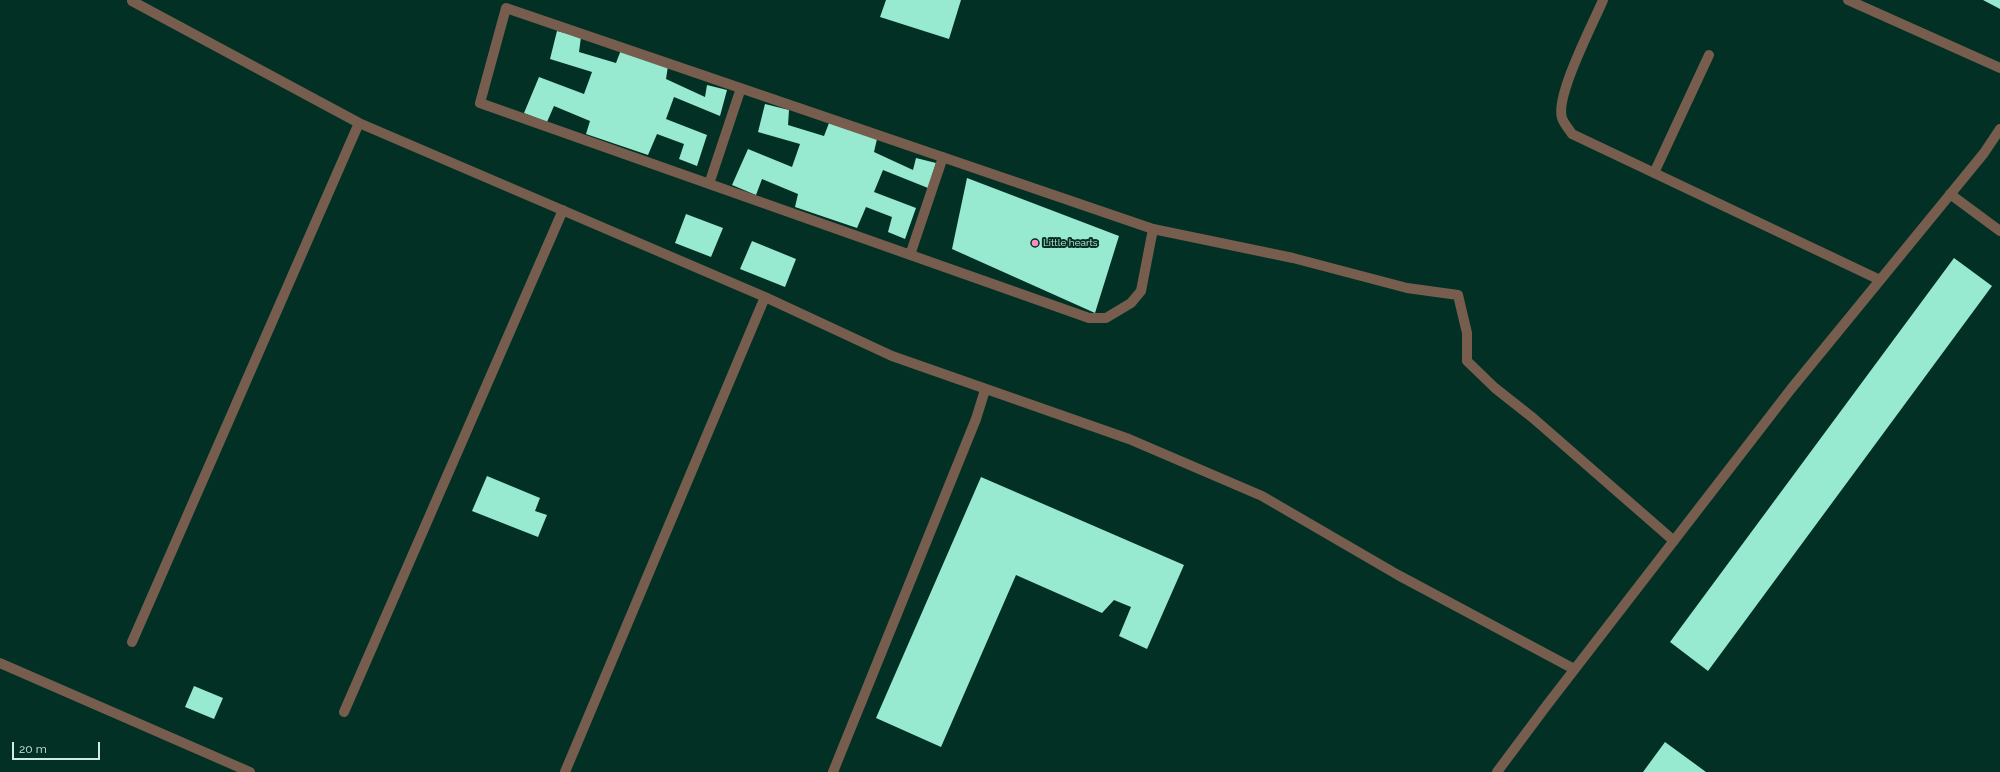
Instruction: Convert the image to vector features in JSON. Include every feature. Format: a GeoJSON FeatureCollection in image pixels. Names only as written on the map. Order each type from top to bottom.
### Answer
{"type":"FeatureCollection","features":[{"type":"Feature","properties":{"kind":"street"},"geometry":{"type":"LineString","coordinates":[[1603,0],[1566,86],[1561,106],[1562,119],[1572,134],[1880,280]]}},
{"type":"Feature","properties":{"kind":"street"},"geometry":{"type":"LineString","coordinates":[[1848,0],[2000,68]]}},
{"type":"Feature","properties":{"kind":"street"},"geometry":{"type":"LineString","coordinates":[[132,1],[359,123],[765,297],[892,356],[985,390],[1129,439],[1262,496],[1398,575],[1574,670]]}},
{"type":"Feature","properties":{"kind":"street"},"geometry":{"type":"LineString","coordinates":[[1153,229],[1141,290],[1125,308],[1106,318],[1097,320],[480,103],[506,8],[1153,229],[1293,258],[1407,288],[1458,295],[1466,333],[1467,361],[1495,388],[1545,428],[1674,541]]}},
{"type":"Feature","properties":{"kind":"street"},"geometry":{"type":"LineString","coordinates":[[1654,173],[1709,55]]}},
{"type":"Feature","properties":{"kind":"street"},"geometry":{"type":"LineString","coordinates":[[709,184],[741,88]]}},
{"type":"Feature","properties":{"kind":"street"},"geometry":{"type":"LineString","coordinates":[[132,642],[359,123]]}},
{"type":"Feature","properties":{"kind":"street"},"geometry":{"type":"LineString","coordinates":[[1497,772],[1791,389],[1950,194],[2000,129]]}},
{"type":"Feature","properties":{"kind":"street"},"geometry":{"type":"LineString","coordinates":[[910,255],[943,157]]}},
{"type":"Feature","properties":{"kind":"street"},"geometry":{"type":"LineString","coordinates":[[1950,194],[2000,231]]}},
{"type":"Feature","properties":{"kind":"street"},"geometry":{"type":"LineString","coordinates":[[344,712],[563,210]]}},
{"type":"Feature","properties":{"kind":"street"},"geometry":{"type":"LineString","coordinates":[[565,772],[765,297]]}},
{"type":"Feature","properties":{"kind":"street"},"geometry":{"type":"LineString","coordinates":[[833,772],[976,419],[985,390]]}},
{"type":"Feature","properties":{"kind":"street"},"geometry":{"type":"LineString","coordinates":[[0,664],[250,772]]}},
{"type":"Feature","properties":{"kind":"building"},"geometry":{"type":"Polygon","coordinates":[[[886,0],[961,0],[949,39],[880,17],[886,0]]]}},
{"type":"Feature","properties":{"kind":"building"},"geometry":{"type":"Polygon","coordinates":[[[1983,0],[2000,0],[2000,9],[1983,0]]]}},
{"type":"Feature","properties":{"kind":"building"},"geometry":{"type":"Polygon","coordinates":[[[557,31],[581,37],[579,52],[616,63],[621,50],[668,66],[666,79],[705,97],[707,85],[727,90],[720,116],[674,97],[666,119],[707,135],[697,166],[679,159],[684,144],[657,134],[648,155],[586,134],[590,121],[554,106],[547,122],[524,113],[539,77],[584,94],[592,72],[550,59],[557,31]]]}},
{"type":"Feature","properties":{"kind":"building"},"geometry":{"type":"Polygon","coordinates":[[[765,104],[789,110],[788,125],[824,136],[829,123],[877,139],[874,152],[913,170],[916,158],[936,163],[928,188],[883,170],[874,192],[916,208],[905,239],[888,232],[892,217],[866,207],[857,228],[795,207],[798,194],[762,179],[756,195],[732,185],[748,149],[792,167],[800,144],[758,132],[765,104]]]}},
{"type":"Feature","properties":{"kind":"building","name":"Little hearts"},"geometry":{"type":"Polygon","coordinates":[[[967,178],[1119,236],[1095,313],[952,249],[967,178]]]}},
{"type":"Feature","properties":{"kind":"building"},"geometry":{"type":"Polygon","coordinates":[[[686,214],[723,228],[711,257],[675,243],[686,214]]]}},
{"type":"Feature","properties":{"kind":"building"},"geometry":{"type":"Polygon","coordinates":[[[752,241],[796,259],[785,287],[740,269],[752,241]]]}},
{"type":"Feature","properties":{"kind":"building"},"geometry":{"type":"Polygon","coordinates":[[[1954,258],[1992,286],[1708,671],[1670,642],[1954,258]]]}},
{"type":"Feature","properties":{"kind":"building"},"geometry":{"type":"Polygon","coordinates":[[[487,476],[540,498],[535,511],[547,515],[538,537],[472,511],[487,476]]]}},
{"type":"Feature","properties":{"kind":"building"},"geometry":{"type":"Polygon","coordinates":[[[981,477],[1184,565],[1147,649],[1119,636],[1131,607],[1114,600],[1102,613],[1016,575],[941,747],[876,718],[981,477]]]}},
{"type":"Feature","properties":{"kind":"building"},"geometry":{"type":"Polygon","coordinates":[[[194,686],[223,698],[214,719],[185,707],[194,686]]]}},
{"type":"Feature","properties":{"kind":"building"},"geometry":{"type":"Polygon","coordinates":[[[1665,742],[1706,772],[1643,772],[1665,742]]]}},
{"type":"Feature","properties":{"kind":"place","name":"Little hearts"},"geometry":{"type":"Point","coordinates":[1035,243]}}]}
